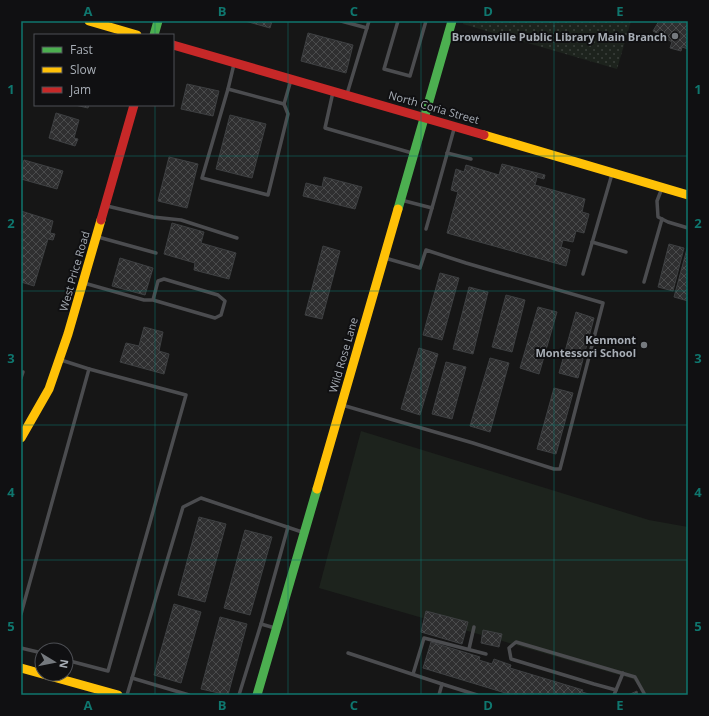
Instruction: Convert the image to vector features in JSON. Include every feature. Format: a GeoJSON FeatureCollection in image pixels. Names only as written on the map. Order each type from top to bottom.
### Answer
{"type":"FeatureCollection","features":[{"type":"Feature","properties":{"kind":"street"},"geometry":{"type":"LineString","coordinates":[[89,21],[134,34]]}},
{"type":"Feature","properties":{"kind":"street"},"geometry":{"type":"LineString","coordinates":[[154,34],[158,21]]}},
{"type":"Feature","properties":{"kind":"street","name":"Wild Rose Lane"},"geometry":{"type":"LineString","coordinates":[[258,695],[452,21]]}},
{"type":"Feature","properties":{"kind":"street","name":"North Coria Street"},"geometry":{"type":"LineString","coordinates":[[174,45],[688,195]]}},
{"type":"Feature","properties":{"kind":"street","name":"West Price Road"},"geometry":{"type":"LineString","coordinates":[[21,438],[27,424],[49,389],[60,359],[106,206],[134,106]]}},
{"type":"Feature","properties":{"kind":"street"},"geometry":{"type":"LineString","coordinates":[[21,668],[95,692],[118,695]]}},
{"type":"Feature","properties":{"kind":"lane"},"geometry":{"type":"LineString","coordinates":[[341,21],[367,28]]}},
{"type":"Feature","properties":{"kind":"lane"},"geometry":{"type":"LineString","coordinates":[[347,95],[369,21]]}},
{"type":"Feature","properties":{"kind":"lane"},"geometry":{"type":"LineString","coordinates":[[398,21],[384,69],[410,76],[426,21]]}},
{"type":"Feature","properties":{"kind":"lane"},"geometry":{"type":"LineString","coordinates":[[234,63],[202,178],[268,195],[288,114],[284,104],[291,79]]}},
{"type":"Feature","properties":{"kind":"lane"},"geometry":{"type":"LineString","coordinates":[[228,89],[284,104]]}},
{"type":"Feature","properties":{"kind":"lane"},"geometry":{"type":"LineString","coordinates":[[333,91],[325,128],[414,153]]}},
{"type":"Feature","properties":{"kind":"lane"},"geometry":{"type":"LineString","coordinates":[[426,229],[455,126]]}},
{"type":"Feature","properties":{"kind":"lane"},"geometry":{"type":"LineString","coordinates":[[447,153],[471,159]]}},
{"type":"Feature","properties":{"kind":"lane"},"geometry":{"type":"LineString","coordinates":[[583,274],[612,173]]}},
{"type":"Feature","properties":{"kind":"lane"},"geometry":{"type":"LineString","coordinates":[[662,187],[657,201],[658,217],[668,222],[688,228]]}},
{"type":"Feature","properties":{"kind":"lane"},"geometry":{"type":"LineString","coordinates":[[400,199],[432,208]]}},
{"type":"Feature","properties":{"kind":"lane"},"geometry":{"type":"LineString","coordinates":[[106,206],[153,217],[182,220],[237,238]]}},
{"type":"Feature","properties":{"kind":"lane"},"geometry":{"type":"LineString","coordinates":[[644,282],[662,219]]}},
{"type":"Feature","properties":{"kind":"lane"},"geometry":{"type":"LineString","coordinates":[[96,236],[156,253]]}},
{"type":"Feature","properties":{"kind":"lane"},"geometry":{"type":"LineString","coordinates":[[592,242],[626,252]]}},
{"type":"Feature","properties":{"kind":"lane"},"geometry":{"type":"LineString","coordinates":[[341,405],[473,443],[554,469],[560,468],[604,303],[426,250],[420,268],[384,258]]}},
{"type":"Feature","properties":{"kind":"lane"},"geometry":{"type":"LineString","coordinates":[[83,282],[144,300],[153,300],[215,318],[221,315],[225,301],[218,294],[164,279],[158,281],[153,300]]}},
{"type":"Feature","properties":{"kind":"lane"},"geometry":{"type":"LineString","coordinates":[[60,359],[90,369],[186,395],[108,671],[74,662]]}},
{"type":"Feature","properties":{"kind":"lane"},"geometry":{"type":"LineString","coordinates":[[21,614],[90,369]]}},
{"type":"Feature","properties":{"kind":"lane"},"geometry":{"type":"LineString","coordinates":[[21,378],[23,372]]}},
{"type":"Feature","properties":{"kind":"lane"},"geometry":{"type":"LineString","coordinates":[[127,695],[183,507],[201,498],[304,532]]}},
{"type":"Feature","properties":{"kind":"lane"},"geometry":{"type":"LineString","coordinates":[[238,695],[261,624],[288,527]]}},
{"type":"Feature","properties":{"kind":"lane"},"geometry":{"type":"LineString","coordinates":[[261,624],[277,628]]}},
{"type":"Feature","properties":{"kind":"lane"},"geometry":{"type":"LineString","coordinates":[[469,649],[474,627]]}},
{"type":"Feature","properties":{"kind":"lane"},"geometry":{"type":"LineString","coordinates":[[413,674],[424,638],[486,654]]}},
{"type":"Feature","properties":{"kind":"lane"},"geometry":{"type":"LineString","coordinates":[[616,690],[511,659],[509,648],[516,642],[635,677],[645,695]]}},
{"type":"Feature","properties":{"kind":"lane"},"geometry":{"type":"LineString","coordinates":[[21,648],[34,651]]}},
{"type":"Feature","properties":{"kind":"lane"},"geometry":{"type":"LineString","coordinates":[[348,653],[477,695]]}},
{"type":"Feature","properties":{"kind":"lane"},"geometry":{"type":"LineString","coordinates":[[614,695],[622,673]]}},
{"type":"Feature","properties":{"kind":"lane"},"geometry":{"type":"LineString","coordinates":[[132,678],[189,695]]}},
{"type":"Feature","properties":{"kind":"lane"},"geometry":{"type":"LineString","coordinates":[[439,695],[442,684]]}},
{"type":"Feature","properties":{"kind":"shaded area"},"geometry":{"type":"Polygon","coordinates":[[[464,21],[631,21],[617,69],[463,24],[464,21]]]}},
{"type":"Feature","properties":{"kind":"shaded area"},"geometry":{"type":"Polygon","coordinates":[[[361,431],[649,520],[688,527],[688,695],[645,695],[633,679],[319,588],[361,431]]]}},
{"type":"Feature","properties":{"kind":"building"},"geometry":{"type":"Polygon","coordinates":[[[245,21],[272,21],[270,28],[245,21]]]}},
{"type":"Feature","properties":{"kind":"building","name":"Brownsville Public Library Main Branch"},"geometry":{"type":"Polygon","coordinates":[[[659,21],[688,21],[688,49],[682,47],[681,51],[670,48],[672,42],[653,31],[659,21]]]}},
{"type":"Feature","properties":{"kind":"building"},"geometry":{"type":"Polygon","coordinates":[[[308,33],[353,45],[346,73],[301,61],[308,33]]]}},
{"type":"Feature","properties":{"kind":"building"},"geometry":{"type":"Polygon","coordinates":[[[187,84],[219,91],[213,116],[181,109],[187,84]]]}},
{"type":"Feature","properties":{"kind":"building"},"geometry":{"type":"Polygon","coordinates":[[[56,113],[79,120],[74,138],[78,139],[75,146],[49,138],[56,113]]]}},
{"type":"Feature","properties":{"kind":"building"},"geometry":{"type":"Polygon","coordinates":[[[230,115],[266,124],[252,178],[216,169],[230,115]]]}},
{"type":"Feature","properties":{"kind":"building"},"geometry":{"type":"Polygon","coordinates":[[[169,157],[198,164],[187,208],[158,201],[169,157]]]}},
{"type":"Feature","properties":{"kind":"building"},"geometry":{"type":"Polygon","coordinates":[[[24,160],[63,171],[57,189],[21,179],[21,170],[24,160]]]}},
{"type":"Feature","properties":{"kind":"building"},"geometry":{"type":"Polygon","coordinates":[[[502,164],[545,175],[544,179],[537,177],[535,185],[585,199],[582,212],[589,214],[584,233],[576,231],[573,242],[563,240],[561,247],[570,250],[566,266],[447,233],[458,192],[451,190],[456,169],[464,172],[466,165],[499,175],[502,164]]]}},
{"type":"Feature","properties":{"kind":"building"},"geometry":{"type":"Polygon","coordinates":[[[324,177],[362,187],[355,209],[303,196],[306,183],[322,187],[324,177]]]}},
{"type":"Feature","properties":{"kind":"building"},"geometry":{"type":"Polygon","coordinates":[[[21,211],[53,221],[50,233],[55,234],[53,240],[48,239],[34,286],[21,282],[21,211]]]}},
{"type":"Feature","properties":{"kind":"building"},"geometry":{"type":"Polygon","coordinates":[[[172,223],[204,232],[201,243],[236,253],[229,279],[194,270],[195,263],[164,254],[172,223]]]}},
{"type":"Feature","properties":{"kind":"building"},"geometry":{"type":"Polygon","coordinates":[[[669,244],[684,248],[673,291],[658,287],[669,244]]]}},
{"type":"Feature","properties":{"kind":"building"},"geometry":{"type":"Polygon","coordinates":[[[688,245],[688,301],[674,297],[688,245]]]}},
{"type":"Feature","properties":{"kind":"building"},"geometry":{"type":"Polygon","coordinates":[[[323,246],[340,251],[322,319],[305,315],[323,246]]]}},
{"type":"Feature","properties":{"kind":"building"},"geometry":{"type":"Polygon","coordinates":[[[120,258],[153,268],[145,295],[112,286],[120,258]]]}},
{"type":"Feature","properties":{"kind":"building"},"geometry":{"type":"Polygon","coordinates":[[[440,273],[459,278],[442,340],[423,335],[440,273]]]}},
{"type":"Feature","properties":{"kind":"building"},"geometry":{"type":"Polygon","coordinates":[[[469,287],[488,292],[473,354],[453,349],[469,287]]]}},
{"type":"Feature","properties":{"kind":"building"},"geometry":{"type":"Polygon","coordinates":[[[506,295],[525,300],[512,352],[492,347],[506,295]]]}},
{"type":"Feature","properties":{"kind":"building"},"geometry":{"type":"Polygon","coordinates":[[[538,307],[557,312],[539,374],[520,368],[538,307]]]}},
{"type":"Feature","properties":{"kind":"building"},"geometry":{"type":"Polygon","coordinates":[[[576,312],[594,318],[578,378],[559,373],[576,312]]]}},
{"type":"Feature","properties":{"kind":"building"},"geometry":{"type":"Polygon","coordinates":[[[144,327],[163,332],[159,351],[169,354],[164,374],[120,362],[126,343],[139,346],[144,327]]]}},
{"type":"Feature","properties":{"kind":"building"},"geometry":{"type":"Polygon","coordinates":[[[419,348],[438,354],[420,415],[401,409],[419,348]]]}},
{"type":"Feature","properties":{"kind":"building"},"geometry":{"type":"Polygon","coordinates":[[[490,358],[509,363],[490,432],[470,426],[490,358]]]}},
{"type":"Feature","properties":{"kind":"building"},"geometry":{"type":"Polygon","coordinates":[[[446,362],[466,367],[452,419],[432,414],[446,362]]]}},
{"type":"Feature","properties":{"kind":"building"},"geometry":{"type":"Polygon","coordinates":[[[554,388],[573,393],[556,454],[537,449],[554,388]]]}},
{"type":"Feature","properties":{"kind":"building"},"geometry":{"type":"Polygon","coordinates":[[[199,517],[226,524],[205,602],[178,595],[199,517]]]}},
{"type":"Feature","properties":{"kind":"building"},"geometry":{"type":"Polygon","coordinates":[[[245,530],[272,537],[250,615],[224,608],[245,530]]]}},
{"type":"Feature","properties":{"kind":"building"},"geometry":{"type":"Polygon","coordinates":[[[174,604],[201,612],[181,683],[154,675],[174,604]]]}},
{"type":"Feature","properties":{"kind":"building"},"geometry":{"type":"Polygon","coordinates":[[[426,611],[468,622],[462,644],[421,632],[426,611]]]}},
{"type":"Feature","properties":{"kind":"building"},"geometry":{"type":"Polygon","coordinates":[[[220,617],[247,624],[228,695],[201,689],[220,617]]]}},
{"type":"Feature","properties":{"kind":"building"},"geometry":{"type":"Polygon","coordinates":[[[483,630],[502,634],[499,647],[481,643],[483,630]]]}},
{"type":"Feature","properties":{"kind":"building"},"geometry":{"type":"Polygon","coordinates":[[[431,642],[480,657],[479,660],[492,664],[494,659],[511,665],[510,668],[583,690],[582,692],[592,695],[512,695],[423,668],[431,642]]]}},
{"type":"Feature","properties":{"kind":"building"},"geometry":{"type":"Polygon","coordinates":[[[637,691],[638,695],[628,695],[637,691]]]}},
{"type":"Feature","properties":{"kind":"traffic: fast"},"geometry":{"type":"LineString","coordinates":[[154,34],[158,21]]}},
{"type":"Feature","properties":{"kind":"traffic: fast"},"geometry":{"type":"LineString","coordinates":[[398,209],[452,21]]}},
{"type":"Feature","properties":{"kind":"traffic: fast"},"geometry":{"type":"LineString","coordinates":[[257,695],[317,489]]}},
{"type":"Feature","properties":{"kind":"traffic: slow"},"geometry":{"type":"LineString","coordinates":[[89,21],[134,34]]}},
{"type":"Feature","properties":{"kind":"traffic: slow"},"geometry":{"type":"LineString","coordinates":[[484,135],[688,195]]}},
{"type":"Feature","properties":{"kind":"traffic: slow"},"geometry":{"type":"LineString","coordinates":[[317,489],[398,209]]}},
{"type":"Feature","properties":{"kind":"traffic: slow"},"geometry":{"type":"LineString","coordinates":[[21,438],[49,389],[68,334],[101,220]]}},
{"type":"Feature","properties":{"kind":"traffic: slow"},"geometry":{"type":"LineString","coordinates":[[21,668],[118,695]]}},
{"type":"Feature","properties":{"kind":"traffic: jam"},"geometry":{"type":"LineString","coordinates":[[174,45],[484,135]]}},
{"type":"Feature","properties":{"kind":"traffic: jam"},"geometry":{"type":"LineString","coordinates":[[101,220],[134,106]]}},
{"type":"Feature","properties":{"kind":"place","name":"Brownsville Public Library Main Branch"},"geometry":{"type":"Point","coordinates":[675,36]}},
{"type":"Feature","properties":{"kind":"place","name":"Kenmont Montessori School"},"geometry":{"type":"Point","coordinates":[644,345]}}]}
